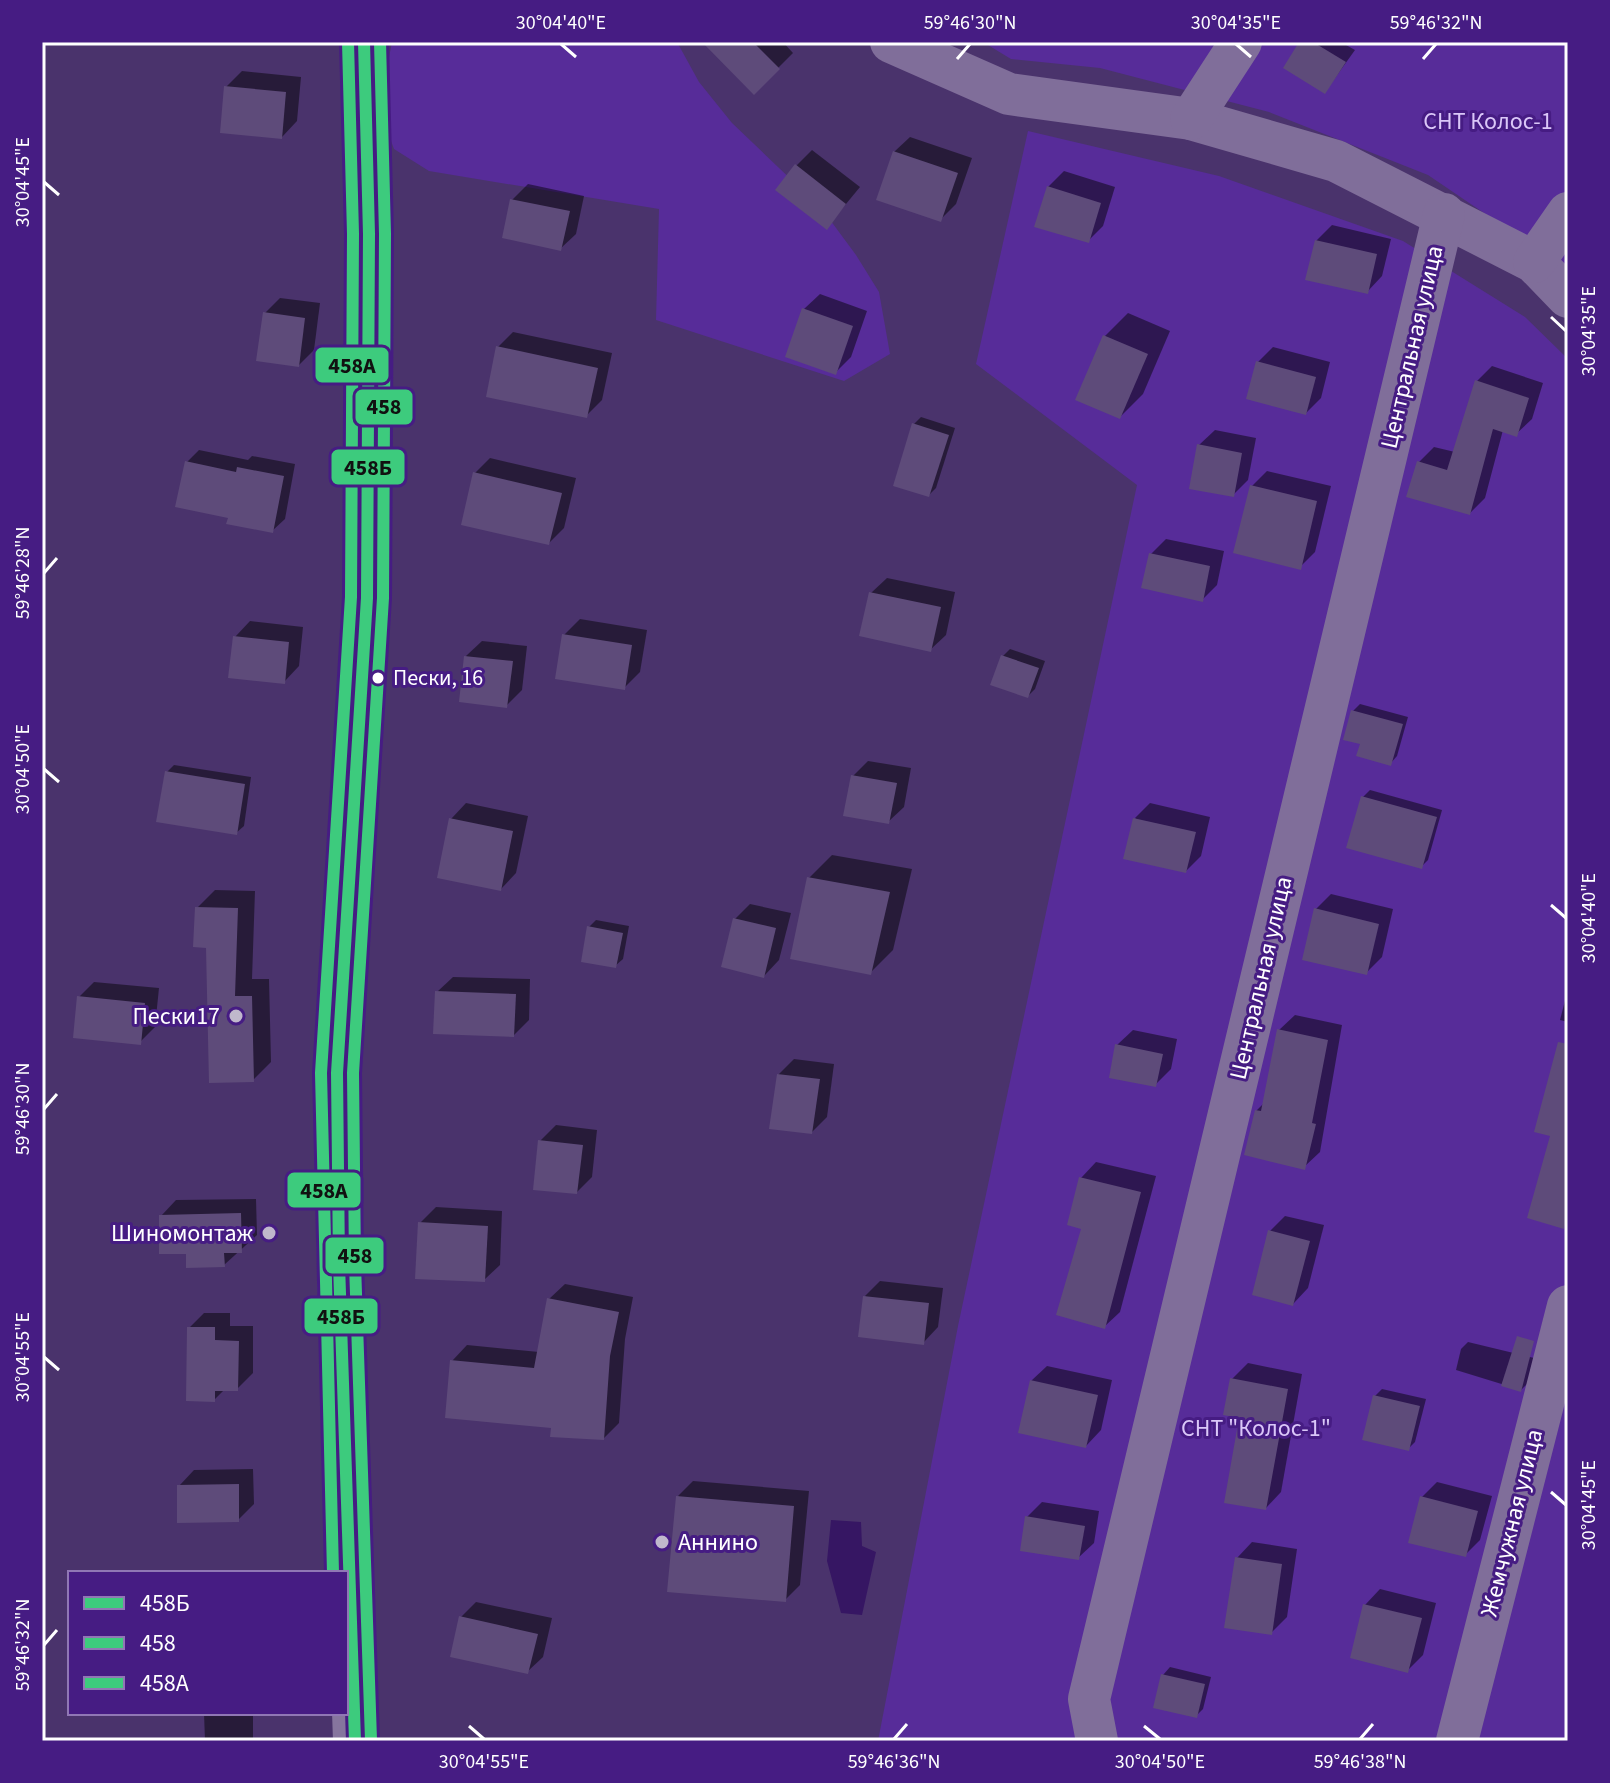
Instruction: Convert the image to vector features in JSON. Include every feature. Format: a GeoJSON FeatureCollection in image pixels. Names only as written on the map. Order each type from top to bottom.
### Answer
{"type":"FeatureCollection","features":[{"type":"Feature","properties":{"kind":"main road"},"geometry":{"type":"LineString","coordinates":[[355,1741],[339,1264],[337,1073],[367,598],[369,234],[364,42]]}},
{"type":"Feature","properties":{"kind":"street","name":"Центральная улица"},"geometry":{"type":"LineString","coordinates":[[891,42],[1009,94],[1191,119],[1336,161],[1534,262],[1568,297]]}},
{"type":"Feature","properties":{"kind":"street"},"geometry":{"type":"LineString","coordinates":[[1191,119],[1241,42]]}},
{"type":"Feature","properties":{"kind":"street"},"geometry":{"type":"LineString","coordinates":[[1534,262],[1568,213]]}},
{"type":"Feature","properties":{"kind":"street","name":"Центральная улица"},"geometry":{"type":"LineString","coordinates":[[1097,1741],[1089,1699],[1444,214]]}},
{"type":"Feature","properties":{"kind":"street","name":"Жемчужная улица"},"geometry":{"type":"LineString","coordinates":[[1457,1741],[1568,1306]]}},
{"type":"Feature","properties":{"kind":"green space"},"geometry":{"type":"Polygon","coordinates":[[[392,42],[677,42],[699,82],[732,123],[822,209],[856,255],[879,292],[890,354],[844,381],[656,320],[659,209],[429,171],[394,149],[379,109],[392,42]]]}},
{"type":"Feature","properties":{"kind":"green space","name":"СНТ Колос-1"},"geometry":{"type":"Polygon","coordinates":[[[983,42],[1568,42],[1568,270],[1428,175],[1269,112],[1100,68],[1011,59],[983,42]]]}},
{"type":"Feature","properties":{"kind":"green space","name":"СНТ \"Колос-1\""},"geometry":{"type":"Polygon","coordinates":[[[1028,131],[1219,176],[1403,241],[1525,317],[1568,359],[1568,1741],[878,1741],[958,1326],[1137,485],[976,364],[1028,131]]]}},
{"type":"Feature","properties":{"kind":"shaded area"},"geometry":{"type":"Polygon","coordinates":[[[831,1520],[861,1522],[862,1546],[876,1552],[862,1615],[841,1613],[827,1561],[831,1520]]]}},
{"type":"Feature","properties":{"kind":"building"},"geometry":{"type":"Polygon","coordinates":[[[702,42],[753,42],[780,69],[754,95],[702,42]]]}},
{"type":"Feature","properties":{"kind":"building"},"geometry":{"type":"Polygon","coordinates":[[[1299,42],[1313,42],[1346,62],[1325,94],[1283,68],[1299,42]]]}},
{"type":"Feature","properties":{"kind":"building"},"geometry":{"type":"Polygon","coordinates":[[[224,86],[286,92],[282,139],[220,133],[224,86]]]}},
{"type":"Feature","properties":{"kind":"building"},"geometry":{"type":"Polygon","coordinates":[[[893,151],[958,173],[941,222],[876,200],[893,151]]]}},
{"type":"Feature","properties":{"kind":"building"},"geometry":{"type":"Polygon","coordinates":[[[795,164],[846,204],[827,230],[775,190],[795,164]]]}},
{"type":"Feature","properties":{"kind":"building"},"geometry":{"type":"Polygon","coordinates":[[[1047,186],[1101,203],[1089,243],[1034,227],[1047,186]]]}},
{"type":"Feature","properties":{"kind":"building"},"geometry":{"type":"Polygon","coordinates":[[[510,199],[570,211],[561,251],[502,238],[510,199]]]}},
{"type":"Feature","properties":{"kind":"building"},"geometry":{"type":"Polygon","coordinates":[[[1315,240],[1377,254],[1368,294],[1305,280],[1315,240]]]}},
{"type":"Feature","properties":{"kind":"building"},"geometry":{"type":"Polygon","coordinates":[[[802,308],[853,326],[836,375],[785,357],[802,308]]]}},
{"type":"Feature","properties":{"kind":"building"},"geometry":{"type":"Polygon","coordinates":[[[263,312],[305,318],[299,367],[256,361],[263,312]]]}},
{"type":"Feature","properties":{"kind":"building"},"geometry":{"type":"Polygon","coordinates":[[[1103,335],[1148,354],[1120,419],[1075,400],[1103,335]]]}},
{"type":"Feature","properties":{"kind":"building"},"geometry":{"type":"Polygon","coordinates":[[[496,346],[598,368],[587,418],[486,397],[496,346]]]}},
{"type":"Feature","properties":{"kind":"building"},"geometry":{"type":"Polygon","coordinates":[[[1256,361],[1316,377],[1306,415],[1246,399],[1256,361]]]}},
{"type":"Feature","properties":{"kind":"building"},"geometry":{"type":"Polygon","coordinates":[[[1475,380],[1529,398],[1517,437],[1493,429],[1470,515],[1406,497],[1417,461],[1447,470],[1475,380]]]}},
{"type":"Feature","properties":{"kind":"building"},"geometry":{"type":"Polygon","coordinates":[[[912,423],[949,435],[929,497],[893,486],[912,423]]]}},
{"type":"Feature","properties":{"kind":"building"},"geometry":{"type":"Polygon","coordinates":[[[1197,444],[1242,453],[1234,497],[1189,489],[1197,444]]]}},
{"type":"Feature","properties":{"kind":"building"},"geometry":{"type":"Polygon","coordinates":[[[185,461],[236,472],[237,467],[284,476],[273,533],[226,524],[228,518],[175,507],[185,461]]]}},
{"type":"Feature","properties":{"kind":"building"},"geometry":{"type":"Polygon","coordinates":[[[473,472],[562,493],[549,545],[461,525],[473,472]]]}},
{"type":"Feature","properties":{"kind":"building"},"geometry":{"type":"Polygon","coordinates":[[[1250,485],[1317,501],[1301,570],[1233,553],[1250,485]]]}},
{"type":"Feature","properties":{"kind":"building"},"geometry":{"type":"Polygon","coordinates":[[[1149,553],[1210,566],[1203,602],[1141,588],[1149,553]]]}},
{"type":"Feature","properties":{"kind":"building"},"geometry":{"type":"Polygon","coordinates":[[[869,592],[941,607],[931,652],[859,636],[869,592]]]}},
{"type":"Feature","properties":{"kind":"building"},"geometry":{"type":"Polygon","coordinates":[[[562,634],[632,645],[625,690],[555,679],[562,634]]]}},
{"type":"Feature","properties":{"kind":"building"},"geometry":{"type":"Polygon","coordinates":[[[233,636],[289,642],[285,684],[228,678],[233,636]]]}},
{"type":"Feature","properties":{"kind":"building"},"geometry":{"type":"Polygon","coordinates":[[[1001,655],[1039,668],[1028,698],[990,685],[1001,655]]]}},
{"type":"Feature","properties":{"kind":"building"},"geometry":{"type":"Polygon","coordinates":[[[464,656],[513,661],[507,708],[459,702],[464,656]]]}},
{"type":"Feature","properties":{"kind":"building"},"geometry":{"type":"Polygon","coordinates":[[[1351,710],[1403,724],[1391,766],[1356,756],[1360,744],[1343,740],[1351,710]]]}},
{"type":"Feature","properties":{"kind":"building"},"geometry":{"type":"Polygon","coordinates":[[[165,771],[245,784],[237,835],[156,822],[165,771]]]}},
{"type":"Feature","properties":{"kind":"building"},"geometry":{"type":"Polygon","coordinates":[[[851,775],[897,783],[889,824],[843,816],[851,775]]]}},
{"type":"Feature","properties":{"kind":"building"},"geometry":{"type":"Polygon","coordinates":[[[1361,796],[1437,817],[1422,869],[1346,848],[1361,796]]]}},
{"type":"Feature","properties":{"kind":"building"},"geometry":{"type":"Polygon","coordinates":[[[449,818],[513,831],[501,891],[437,878],[449,818]]]}},
{"type":"Feature","properties":{"kind":"building"},"geometry":{"type":"Polygon","coordinates":[[[1133,818],[1196,832],[1186,873],[1123,859],[1133,818]]]}},
{"type":"Feature","properties":{"kind":"building"},"geometry":{"type":"Polygon","coordinates":[[[807,877],[890,892],[871,975],[790,959],[807,877]]]}},
{"type":"Feature","properties":{"kind":"building"},"geometry":{"type":"Polygon","coordinates":[[[195,907],[238,908],[235,996],[252,996],[254,1082],[209,1083],[206,948],[193,947],[195,907]]]}},
{"type":"Feature","properties":{"kind":"building"},"geometry":{"type":"Polygon","coordinates":[[[1314,908],[1379,924],[1367,975],[1302,960],[1314,908]]]}},
{"type":"Feature","properties":{"kind":"building"},"geometry":{"type":"Polygon","coordinates":[[[733,918],[776,928],[764,978],[721,967],[733,918]]]}},
{"type":"Feature","properties":{"kind":"building"},"geometry":{"type":"Polygon","coordinates":[[[587,926],[623,933],[616,968],[581,962],[587,926]]]}},
{"type":"Feature","properties":{"kind":"building"},"geometry":{"type":"Polygon","coordinates":[[[435,991],[516,994],[514,1037],[433,1034],[435,991]]]}},
{"type":"Feature","properties":{"kind":"building"},"geometry":{"type":"Polygon","coordinates":[[[77,996],[145,1003],[141,1045],[73,1038],[77,996]]]}},
{"type":"Feature","properties":{"kind":"building"},"geometry":{"type":"Polygon","coordinates":[[[1277,1029],[1328,1040],[1312,1123],[1316,1124],[1305,1170],[1244,1155],[1255,1110],[1261,1111],[1277,1029]]]}},
{"type":"Feature","properties":{"kind":"building"},"geometry":{"type":"Polygon","coordinates":[[[1558,1042],[1568,1044],[1568,1213],[1564,1229],[1527,1218],[1550,1136],[1534,1132],[1558,1042]]]}},
{"type":"Feature","properties":{"kind":"building"},"geometry":{"type":"Polygon","coordinates":[[[1115,1044],[1163,1054],[1156,1087],[1109,1078],[1115,1044]]]}},
{"type":"Feature","properties":{"kind":"building"},"geometry":{"type":"Polygon","coordinates":[[[777,1074],[820,1079],[812,1134],[769,1129],[777,1074]]]}},
{"type":"Feature","properties":{"kind":"building"},"geometry":{"type":"Polygon","coordinates":[[[538,1140],[583,1145],[577,1194],[533,1190],[538,1140]]]}},
{"type":"Feature","properties":{"kind":"building"},"geometry":{"type":"Polygon","coordinates":[[[1079,1177],[1141,1192],[1105,1329],[1056,1315],[1081,1229],[1067,1225],[1079,1177]]]}},
{"type":"Feature","properties":{"kind":"building"},"geometry":{"type":"Polygon","coordinates":[[[241,1213],[242,1253],[224,1253],[225,1267],[186,1268],[186,1254],[159,1254],[159,1215],[241,1213]]]}},
{"type":"Feature","properties":{"kind":"building"},"geometry":{"type":"Polygon","coordinates":[[[418,1222],[488,1226],[485,1282],[415,1279],[418,1222]]]}},
{"type":"Feature","properties":{"kind":"building"},"geometry":{"type":"Polygon","coordinates":[[[1268,1230],[1310,1241],[1293,1306],[1252,1295],[1268,1230]]]}},
{"type":"Feature","properties":{"kind":"building"},"geometry":{"type":"Polygon","coordinates":[[[863,1296],[929,1303],[924,1345],[858,1337],[863,1296]]]}},
{"type":"Feature","properties":{"kind":"building"},"geometry":{"type":"Polygon","coordinates":[[[547,1298],[619,1312],[610,1356],[604,1440],[550,1437],[551,1428],[445,1418],[450,1360],[534,1368],[547,1298]]]}},
{"type":"Feature","properties":{"kind":"building"},"geometry":{"type":"Polygon","coordinates":[[[187,1327],[215,1327],[215,1340],[239,1341],[238,1391],[215,1391],[215,1402],[186,1401],[187,1327]]]}},
{"type":"Feature","properties":{"kind":"building"},"geometry":{"type":"Polygon","coordinates":[[[1517,1336],[1534,1341],[1521,1392],[1501,1386],[1517,1336]]]}},
{"type":"Feature","properties":{"kind":"building"},"geometry":{"type":"Polygon","coordinates":[[[1230,1378],[1288,1389],[1266,1510],[1224,1503],[1239,1418],[1223,1415],[1230,1378]]]}},
{"type":"Feature","properties":{"kind":"building"},"geometry":{"type":"Polygon","coordinates":[[[1030,1380],[1098,1395],[1086,1448],[1018,1433],[1030,1380]]]}},
{"type":"Feature","properties":{"kind":"building"},"geometry":{"type":"Polygon","coordinates":[[[1373,1395],[1420,1406],[1409,1451],[1362,1440],[1373,1395]]]}},
{"type":"Feature","properties":{"kind":"building"},"geometry":{"type":"Polygon","coordinates":[[[239,1484],[239,1522],[177,1523],[177,1485],[239,1484]]]}},
{"type":"Feature","properties":{"kind":"building"},"geometry":{"type":"Polygon","coordinates":[[[676,1496],[794,1506],[786,1602],[667,1592],[676,1496]]]}},
{"type":"Feature","properties":{"kind":"building"},"geometry":{"type":"Polygon","coordinates":[[[1420,1496],[1478,1511],[1466,1557],[1408,1543],[1420,1496]]]}},
{"type":"Feature","properties":{"kind":"building"},"geometry":{"type":"Polygon","coordinates":[[[1025,1516],[1085,1526],[1079,1560],[1020,1551],[1025,1516]]]}},
{"type":"Feature","properties":{"kind":"building"},"geometry":{"type":"Polygon","coordinates":[[[1235,1557],[1282,1564],[1272,1635],[1224,1628],[1235,1557]]]}},
{"type":"Feature","properties":{"kind":"building"},"geometry":{"type":"Polygon","coordinates":[[[1363,1604],[1422,1618],[1408,1673],[1350,1658],[1363,1604]]]}},
{"type":"Feature","properties":{"kind":"building"},"geometry":{"type":"Polygon","coordinates":[[[459,1616],[538,1634],[528,1674],[450,1657],[459,1616]]]}},
{"type":"Feature","properties":{"kind":"building"},"geometry":{"type":"Polygon","coordinates":[[[1161,1674],[1205,1684],[1197,1718],[1153,1708],[1161,1674]]]}},
{"type":"Feature","properties":{"kind":"transit line","name":"458А"},"geometry":{"type":"LineString","coordinates":[[333,1571],[321,1073],[351,597],[353,234],[348,42]]}},
{"type":"Feature","properties":{"kind":"transit line","name":"458Б"},"geometry":{"type":"LineString","coordinates":[[355,1741],[339,1264],[337,1073],[367,598],[369,234],[364,42]]}},
{"type":"Feature","properties":{"kind":"transit line","name":"458"},"geometry":{"type":"LineString","coordinates":[[371,1740],[355,1264],[353,1073],[383,598],[385,234],[380,42]]}},
{"type":"Feature","properties":{"kind":"place","name":"Пески, 16"},"geometry":{"type":"Point","coordinates":[378,678]}},
{"type":"Feature","properties":{"kind":"place","name":"Пески17"},"geometry":{"type":"Point","coordinates":[236,1016]}},
{"type":"Feature","properties":{"kind":"place","name":"Шиномонтаж"},"geometry":{"type":"Point","coordinates":[269,1233]}},
{"type":"Feature","properties":{"kind":"place","name":"Аннино"},"geometry":{"type":"Point","coordinates":[662,1542]}}]}
